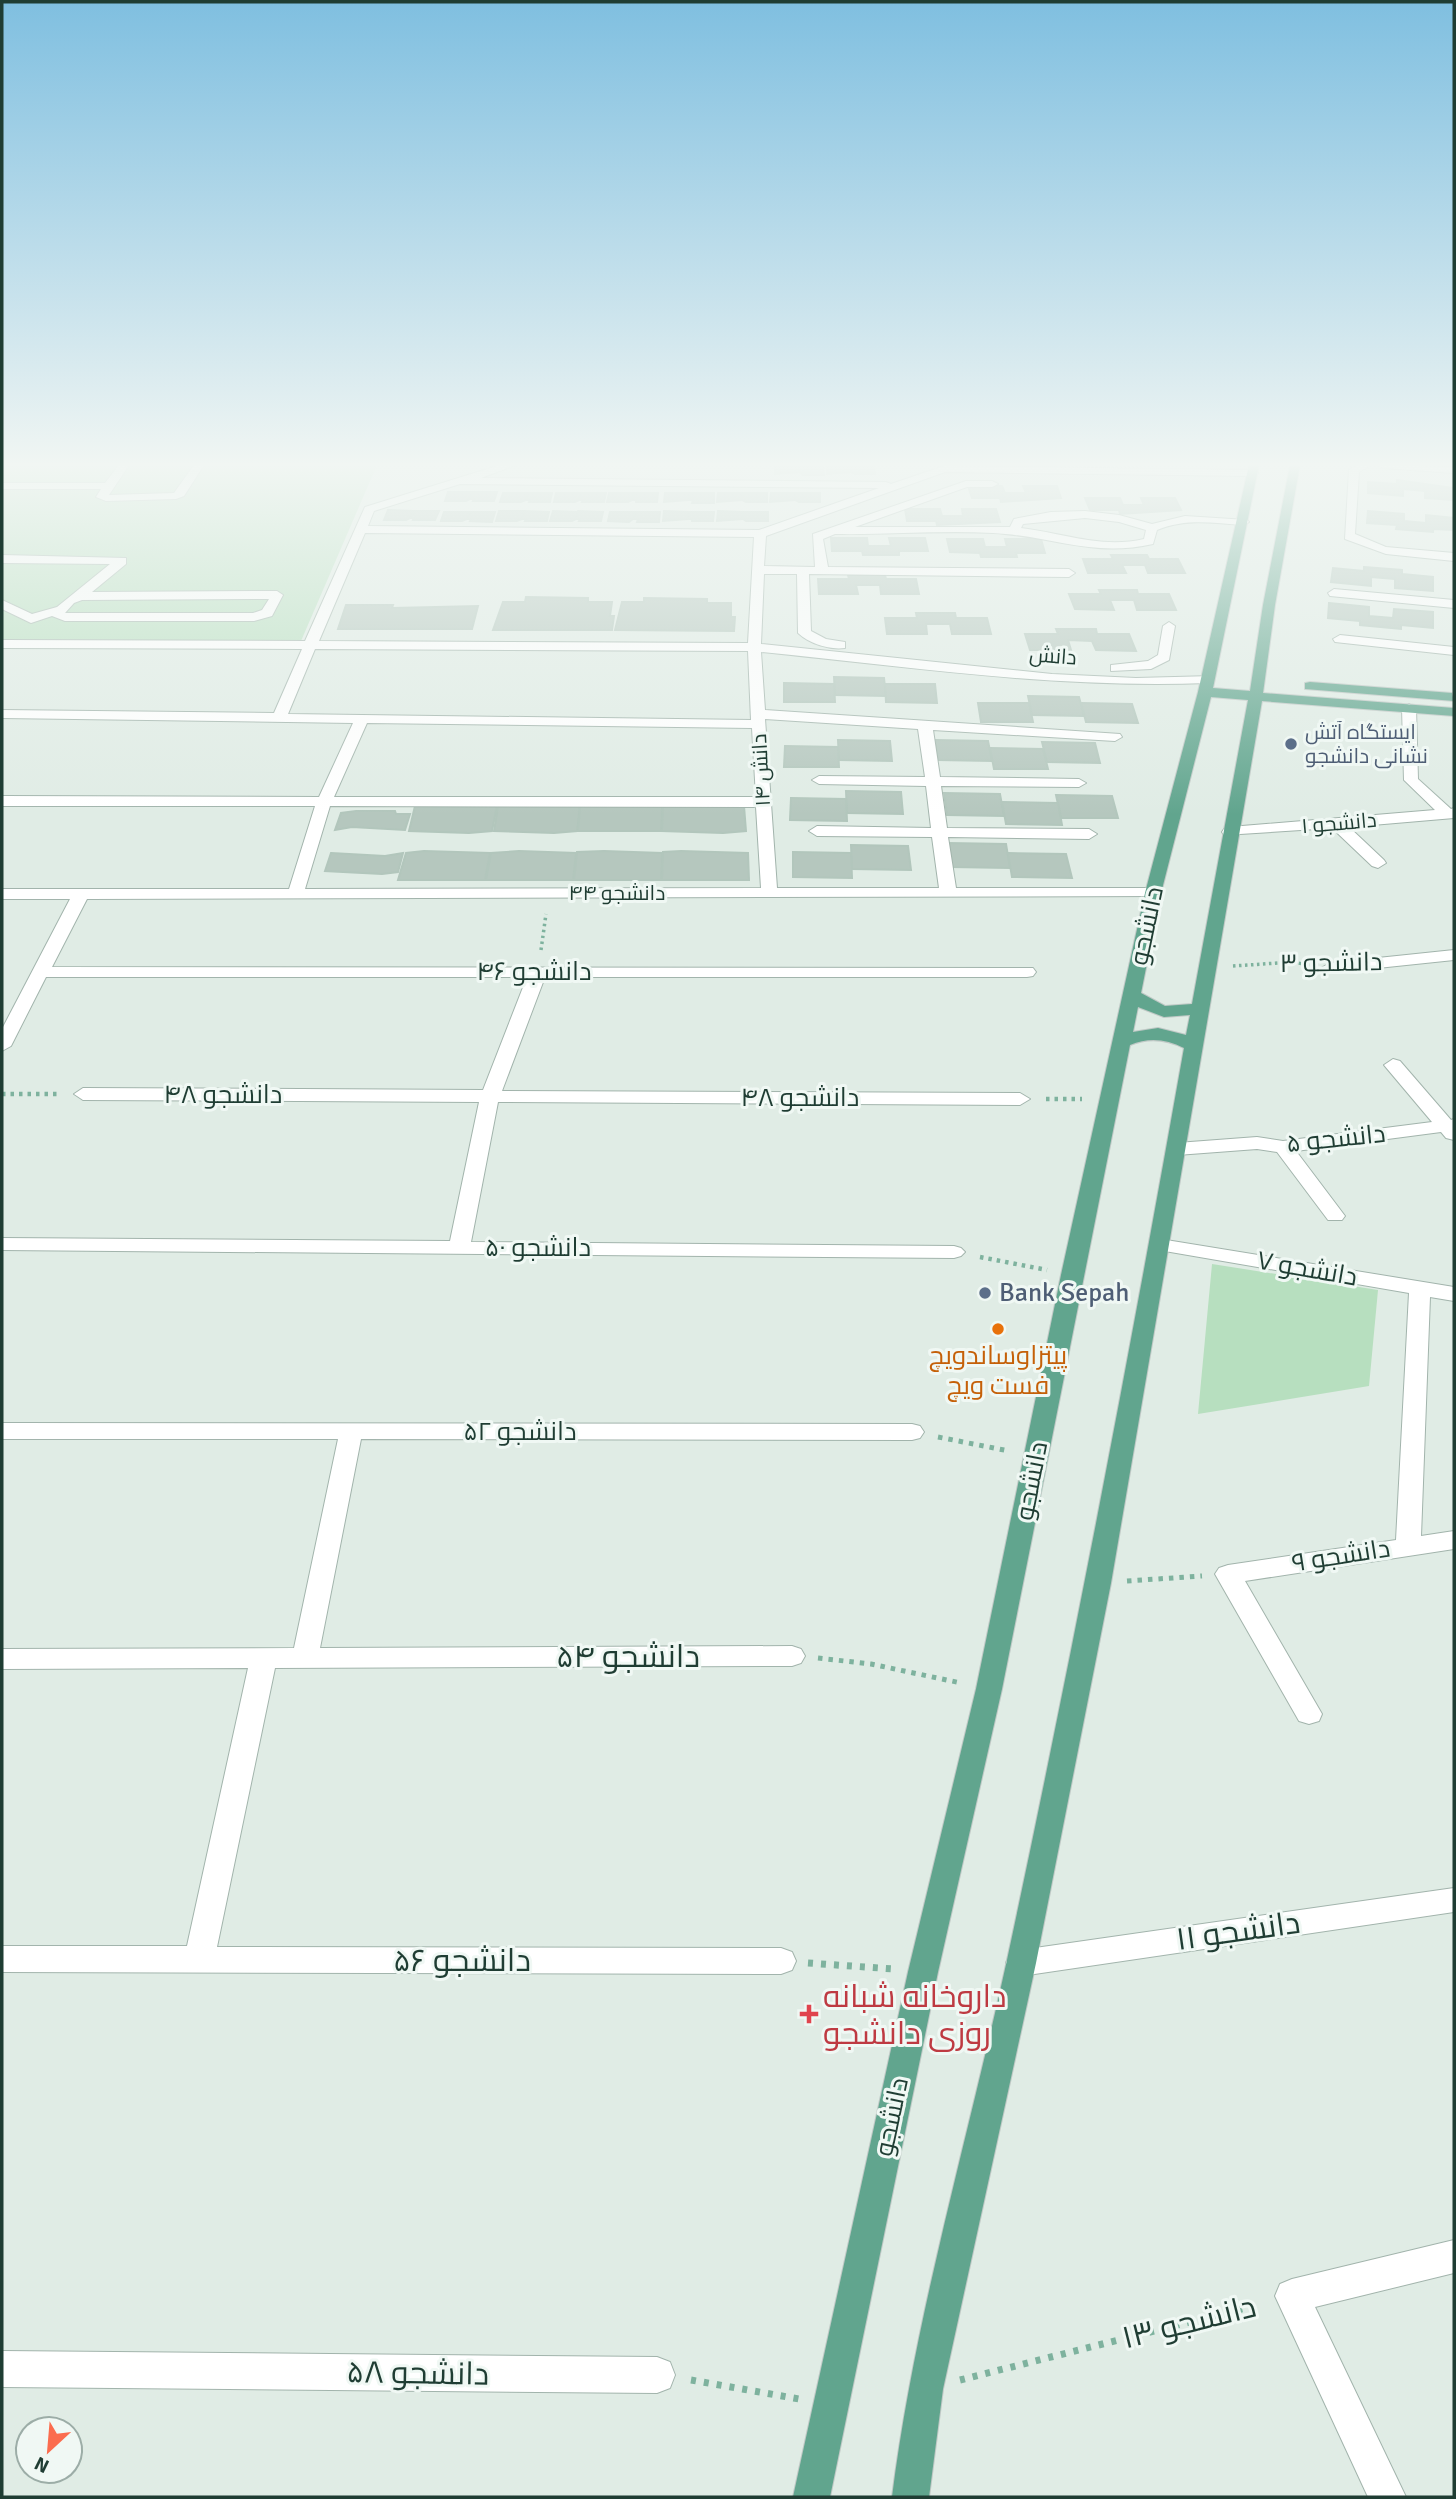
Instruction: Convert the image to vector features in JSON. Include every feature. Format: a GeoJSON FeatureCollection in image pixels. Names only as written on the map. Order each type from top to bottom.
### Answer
{"type":"FeatureCollection","features":[{"type":"Feature","properties":{"kind":"main road","name":"دانشجو"},"geometry":{"type":"LineString","coordinates":[[811,2497],[923,1972],[989,1689],[1072,1275],[1153,893],[1207,686],[1229,582]]}},
{"type":"Feature","properties":{"kind":"main road"},"geometry":{"type":"LineString","coordinates":[[910,2497],[925,2389],[1021,1963],[1098,1583],[1177,1149],[1273,582]]}},
{"type":"Feature","properties":{"kind":"main road","name":"دانش"},"geometry":{"type":"LineString","coordinates":[[1207,686],[1454,712]]}},
{"type":"Feature","properties":{"kind":"main road","name":"دانش"},"geometry":{"type":"LineString","coordinates":[[1257,690],[1454,697]]}},
{"type":"Feature","properties":{"kind":"main road"},"geometry":{"type":"LineString","coordinates":[[1131,995],[1150,1009],[1166,1012],[1182,1012],[1201,1007]]}},
{"type":"Feature","properties":{"kind":"main road"},"geometry":{"type":"LineString","coordinates":[[1122,1042],[1135,1035],[1156,1032],[1194,1046]]}},
{"type":"Feature","properties":{"kind":"street"},"geometry":{"type":"LineString","coordinates":[[2,604],[31,619],[59,610],[97,582]]}},
{"type":"Feature","properties":{"kind":"street"},"geometry":{"type":"LineString","coordinates":[[279,718],[339,582]]}},
{"type":"Feature","properties":{"kind":"street","name":"دانش ۱۴"},"geometry":{"type":"LineString","coordinates":[[759,582],[754,647],[769,893]]}},
{"type":"Feature","properties":{"kind":"street"},"geometry":{"type":"LineString","coordinates":[[803,582],[805,633],[822,642],[1032,661]]}},
{"type":"Feature","properties":{"kind":"street"},"geometry":{"type":"LineString","coordinates":[[1334,593],[1454,604]]}},
{"type":"Feature","properties":{"kind":"street"},"geometry":{"type":"LineString","coordinates":[[59,610],[57,614],[65,617],[254,617],[267,612],[276,595],[80,596]]}},
{"type":"Feature","properties":{"kind":"street"},"geometry":{"type":"LineString","coordinates":[[1059,664],[1127,669],[1151,665],[1164,657],[1170,626]]}},
{"type":"Feature","properties":{"kind":"street"},"geometry":{"type":"LineString","coordinates":[[1340,639],[1454,651]]}},
{"type":"Feature","properties":{"kind":"street","name":"دانش"},"geometry":{"type":"LineString","coordinates":[[2,644],[754,647],[1052,678],[1207,686]]}},
{"type":"Feature","properties":{"kind":"street"},"geometry":{"type":"LineString","coordinates":[[1409,708],[1411,780],[1451,813]]}},
{"type":"Feature","properties":{"kind":"street"},"geometry":{"type":"LineString","coordinates":[[2,714],[279,718],[758,719],[925,725],[1115,737]]}},
{"type":"Feature","properties":{"kind":"street"},"geometry":{"type":"LineString","coordinates":[[296,893],[324,802],[363,717]]}},
{"type":"Feature","properties":{"kind":"street"},"geometry":{"type":"LineString","coordinates":[[925,725],[948,893]]}},
{"type":"Feature","properties":{"kind":"street"},"geometry":{"type":"LineString","coordinates":[[819,780],[1079,783]]}},
{"type":"Feature","properties":{"kind":"street"},"geometry":{"type":"LineString","coordinates":[[2,801],[762,802]]}},
{"type":"Feature","properties":{"kind":"street","name":"دانشجو ۱"},"geometry":{"type":"LineString","coordinates":[[1230,832],[1451,813]]}},
{"type":"Feature","properties":{"kind":"street"},"geometry":{"type":"LineString","coordinates":[[1337,824],[1378,863]]}},
{"type":"Feature","properties":{"kind":"street"},"geometry":{"type":"LineString","coordinates":[[817,831],[1088,834]]}},
{"type":"Feature","properties":{"kind":"street","name":"دانشجو ۴۴"},"geometry":{"type":"LineString","coordinates":[[2,894],[1153,893]]}},
{"type":"Feature","properties":{"kind":"street"},"geometry":{"type":"LineString","coordinates":[[2,1046],[81,894]]}},
{"type":"Feature","properties":{"kind":"street","name":"دانشجو ۳"},"geometry":{"type":"LineString","coordinates":[[1330,968],[1453,957]]}},
{"type":"Feature","properties":{"kind":"street","name":"دانشجو ۴۶"},"geometry":{"type":"LineString","coordinates":[[41,972],[1027,972]]}},
{"type":"Feature","properties":{"kind":"street"},"geometry":{"type":"LineString","coordinates":[[458,1248],[490,1096],[538,972]]}},
{"type":"Feature","properties":{"kind":"street"},"geometry":{"type":"LineString","coordinates":[[1393,1065],[1451,1129]]}},
{"type":"Feature","properties":{"kind":"street","name":"دانشجو ۴۸"},"geometry":{"type":"LineString","coordinates":[[83,1094],[1020,1099]]}},
{"type":"Feature","properties":{"kind":"street","name":"دانشجو ۵"},"geometry":{"type":"LineString","coordinates":[[1177,1149],[1258,1143],[1283,1147],[1451,1129]]}},
{"type":"Feature","properties":{"kind":"street"},"geometry":{"type":"LineString","coordinates":[[1283,1147],[1335,1216]]}},
{"type":"Feature","properties":{"kind":"street","name":"دانشجو ۵۰"},"geometry":{"type":"LineString","coordinates":[[2,1244],[954,1252]]}},
{"type":"Feature","properties":{"kind":"street","name":"دانشجو ۷"},"geometry":{"type":"LineString","coordinates":[[1160,1245],[1454,1294]]}},
{"type":"Feature","properties":{"kind":"street"},"geometry":{"type":"LineString","coordinates":[[1408,1545],[1420,1288]]}},
{"type":"Feature","properties":{"kind":"street","name":"دانشجو ۵۲"},"geometry":{"type":"LineString","coordinates":[[2,1431],[912,1432]]}},
{"type":"Feature","properties":{"kind":"street"},"geometry":{"type":"LineString","coordinates":[[305,1657],[351,1432]]}},
{"type":"Feature","properties":{"kind":"street","name":"دانشجو ۹"},"geometry":{"type":"LineString","coordinates":[[1228,1574],[1454,1539]]}},
{"type":"Feature","properties":{"kind":"street"},"geometry":{"type":"LineString","coordinates":[[1228,1574],[1309,1714]]}},
{"type":"Feature","properties":{"kind":"street","name":"دانشجو ۵۴"},"geometry":{"type":"LineString","coordinates":[[2,1659],[792,1656]]}},
{"type":"Feature","properties":{"kind":"street"},"geometry":{"type":"LineString","coordinates":[[199,1959],[264,1657]]}},
{"type":"Feature","properties":{"kind":"street","name":"دانشجو ۱۱"},"geometry":{"type":"LineString","coordinates":[[1021,1963],[1454,1899]]}},
{"type":"Feature","properties":{"kind":"street","name":"دانشجو ۵۶"},"geometry":{"type":"LineString","coordinates":[[2,1959],[781,1961]]}},
{"type":"Feature","properties":{"kind":"street","name":"دانشجو ۱۳"},"geometry":{"type":"LineString","coordinates":[[1292,2296],[1454,2257]]}},
{"type":"Feature","properties":{"kind":"street"},"geometry":{"type":"LineString","coordinates":[[1292,2296],[1387,2497]]}},
{"type":"Feature","properties":{"kind":"street","name":"دانشجو ۵۸"},"geometry":{"type":"LineString","coordinates":[[2,2369],[657,2375]]}},
{"type":"Feature","properties":{"kind":"path"},"geometry":{"type":"LineString","coordinates":[[538,972],[549,893]]}},
{"type":"Feature","properties":{"kind":"path","name":"دانشجو ۳"},"geometry":{"type":"LineString","coordinates":[[1208,968],[1293,962],[1330,968]]}},
{"type":"Feature","properties":{"kind":"path"},"geometry":{"type":"LineString","coordinates":[[2,1094],[83,1094]]}},
{"type":"Feature","properties":{"kind":"path"},"geometry":{"type":"LineString","coordinates":[[1020,1099],[1109,1099]]}},
{"type":"Feature","properties":{"kind":"path"},"geometry":{"type":"LineString","coordinates":[[954,1252],[1072,1275]]}},
{"type":"Feature","properties":{"kind":"path"},"geometry":{"type":"LineString","coordinates":[[912,1432],[1037,1456]]}},
{"type":"Feature","properties":{"kind":"path"},"geometry":{"type":"LineString","coordinates":[[1098,1583],[1228,1574]]}},
{"type":"Feature","properties":{"kind":"path"},"geometry":{"type":"LineString","coordinates":[[792,1656],[871,1664],[989,1689]]}},
{"type":"Feature","properties":{"kind":"path"},"geometry":{"type":"LineString","coordinates":[[781,1961],[923,1972]]}},
{"type":"Feature","properties":{"kind":"path","name":"دانشجو ۱۳"},"geometry":{"type":"LineString","coordinates":[[925,2389],[1292,2296]]}},
{"type":"Feature","properties":{"kind":"path"},"geometry":{"type":"LineString","coordinates":[[657,2375],[831,2404]]}},
{"type":"Feature","properties":{"kind":"green space"},"geometry":{"type":"Polygon","coordinates":[[[2,582],[327,582],[301,641],[2,639],[2,582]]]}},
{"type":"Feature","properties":{"kind":"green space"},"geometry":{"type":"Polygon","coordinates":[[[1212,1264],[1378,1290],[1369,1386],[1198,1414],[1212,1264]]]}},
{"type":"Feature","properties":{"kind":"building"},"geometry":{"type":"Polygon","coordinates":[[[818,582],[917,582],[919,594],[881,594],[880,585],[856,585],[858,594],[819,594],[818,582]]]}},
{"type":"Feature","properties":{"kind":"building"},"geometry":{"type":"Polygon","coordinates":[[[1331,582],[1371,582],[1371,586],[1331,582]]]}},
{"type":"Feature","properties":{"kind":"building"},"geometry":{"type":"Polygon","coordinates":[[[1395,582],[1433,582],[1433,591],[1395,588],[1395,582]]]}},
{"type":"Feature","properties":{"kind":"building"},"geometry":{"type":"Polygon","coordinates":[[[1099,590],[1137,590],[1138,594],[1169,594],[1176,610],[1137,610],[1134,600],[1110,600],[1114,610],[1075,609],[1069,594],[1101,594],[1099,590]]]}},
{"type":"Feature","properties":{"kind":"building"},"geometry":{"type":"Polygon","coordinates":[[[526,597],[588,598],[588,602],[612,602],[612,630],[493,630],[503,602],[525,602],[526,597]]]}},
{"type":"Feature","properties":{"kind":"building"},"geometry":{"type":"Polygon","coordinates":[[[644,598],[707,599],[707,603],[731,603],[731,617],[735,617],[734,631],[615,630],[622,602],[644,602],[644,598]]]}},
{"type":"Feature","properties":{"kind":"building"},"geometry":{"type":"Polygon","coordinates":[[[1329,603],[1369,607],[1369,616],[1393,618],[1394,609],[1433,612],[1433,628],[1401,625],[1401,629],[1360,625],[1360,621],[1328,618],[1329,603]]]}},
{"type":"Feature","properties":{"kind":"building"},"geometry":{"type":"Polygon","coordinates":[[[346,605],[393,605],[392,608],[478,606],[472,629],[338,629],[346,605]]]}},
{"type":"Feature","properties":{"kind":"building"},"geometry":{"type":"Polygon","coordinates":[[[916,613],[955,613],[956,618],[987,618],[991,634],[952,634],[950,624],[926,624],[927,634],[887,634],[885,618],[917,618],[916,613]]]}},
{"type":"Feature","properties":{"kind":"building"},"geometry":{"type":"Polygon","coordinates":[[[1056,629],[1096,629],[1097,634],[1129,634],[1136,651],[1096,650],[1092,641],[1068,640],[1071,650],[1030,650],[1025,634],[1058,634],[1056,629]]]}},
{"type":"Feature","properties":{"kind":"building"},"geometry":{"type":"Polygon","coordinates":[[[834,677],[884,678],[886,696],[835,695],[834,677]]]}},
{"type":"Feature","properties":{"kind":"building"},"geometry":{"type":"Polygon","coordinates":[[[784,683],[834,684],[835,702],[784,702],[784,683]]]}},
{"type":"Feature","properties":{"kind":"building"},"geometry":{"type":"Polygon","coordinates":[[[885,684],[935,684],[937,703],[886,702],[885,684]]]}},
{"type":"Feature","properties":{"kind":"building"},"geometry":{"type":"Polygon","coordinates":[[[1028,696],[1079,697],[1084,716],[1032,715],[1028,696]]]}},
{"type":"Feature","properties":{"kind":"building"},"geometry":{"type":"Polygon","coordinates":[[[978,703],[1029,703],[1033,722],[981,722],[978,703]]]}},
{"type":"Feature","properties":{"kind":"building"},"geometry":{"type":"Polygon","coordinates":[[[1081,703],[1132,704],[1138,723],[1086,722],[1081,703]]]}},
{"type":"Feature","properties":{"kind":"building"},"geometry":{"type":"Polygon","coordinates":[[[838,740],[890,741],[892,761],[839,760],[838,740]]]}},
{"type":"Feature","properties":{"kind":"building"},"geometry":{"type":"Polygon","coordinates":[[[935,740],[988,741],[992,761],[938,760],[935,740]]]}},
{"type":"Feature","properties":{"kind":"building"},"geometry":{"type":"Polygon","coordinates":[[[1042,742],[1095,743],[1100,763],[1047,762],[1042,742]]]}},
{"type":"Feature","properties":{"kind":"building"},"geometry":{"type":"Polygon","coordinates":[[[785,746],[838,747],[839,767],[784,767],[785,746]]]}},
{"type":"Feature","properties":{"kind":"building"},"geometry":{"type":"Polygon","coordinates":[[[990,748],[1043,749],[1048,769],[994,769],[990,748]]]}},
{"type":"Feature","properties":{"kind":"building"},"geometry":{"type":"Polygon","coordinates":[[[846,791],[901,792],[903,814],[847,813],[846,791]]]}},
{"type":"Feature","properties":{"kind":"building"},"geometry":{"type":"Polygon","coordinates":[[[944,793],[1000,794],[1004,816],[947,815],[944,793]]]}},
{"type":"Feature","properties":{"kind":"building"},"geometry":{"type":"Polygon","coordinates":[[[1056,795],[1112,796],[1118,818],[1061,818],[1056,795]]]}},
{"type":"Feature","properties":{"kind":"building"},"geometry":{"type":"Polygon","coordinates":[[[791,798],[846,799],[847,821],[790,820],[791,798]]]}},
{"type":"Feature","properties":{"kind":"building"},"geometry":{"type":"Polygon","coordinates":[[[1002,802],[1058,803],[1062,825],[1006,824],[1002,802]]]}},
{"type":"Feature","properties":{"kind":"building"},"geometry":{"type":"Polygon","coordinates":[[[415,806],[497,806],[492,831],[469,833],[409,831],[415,806]]]}},
{"type":"Feature","properties":{"kind":"building"},"geometry":{"type":"Polygon","coordinates":[[[498,806],[580,806],[577,831],[494,831],[498,806]]]}},
{"type":"Feature","properties":{"kind":"building"},"geometry":{"type":"Polygon","coordinates":[[[580,806],[662,806],[661,831],[578,831],[580,806]]]}},
{"type":"Feature","properties":{"kind":"building"},"geometry":{"type":"Polygon","coordinates":[[[663,806],[744,806],[746,831],[662,831],[663,806]]]}},
{"type":"Feature","properties":{"kind":"building"},"geometry":{"type":"Polygon","coordinates":[[[395,811],[396,814],[410,814],[405,830],[352,827],[335,830],[341,813],[395,811]]]}},
{"type":"Feature","properties":{"kind":"building"},"geometry":{"type":"Polygon","coordinates":[[[948,843],[1006,844],[1010,868],[951,867],[948,843]]]}},
{"type":"Feature","properties":{"kind":"building"},"geometry":{"type":"Polygon","coordinates":[[[851,845],[908,846],[911,870],[852,869],[851,845]]]}},
{"type":"Feature","properties":{"kind":"building"},"geometry":{"type":"Polygon","coordinates":[[[577,852],[662,853],[661,880],[574,880],[577,852]]]}},
{"type":"Feature","properties":{"kind":"building"},"geometry":{"type":"Polygon","coordinates":[[[663,852],[748,853],[749,880],[662,880],[663,852]]]}},
{"type":"Feature","properties":{"kind":"building"},"geometry":{"type":"Polygon","coordinates":[[[793,852],[851,853],[852,878],[793,877],[793,852]]]}},
{"type":"Feature","properties":{"kind":"building"},"geometry":{"type":"Polygon","coordinates":[[[331,853],[385,856],[403,853],[398,872],[382,874],[325,871],[331,853]]]}},
{"type":"Feature","properties":{"kind":"building"},"geometry":{"type":"Polygon","coordinates":[[[406,853],[490,853],[485,880],[398,880],[406,853]]]}},
{"type":"Feature","properties":{"kind":"building"},"geometry":{"type":"Polygon","coordinates":[[[491,853],[576,853],[573,880],[486,880],[491,853]]]}},
{"type":"Feature","properties":{"kind":"building"},"geometry":{"type":"Polygon","coordinates":[[[1008,853],[1066,854],[1072,878],[1012,877],[1008,853]]]}},
{"type":"Feature","properties":{"kind":"place","name":"ایستگاه آتش نشانی دانشجو"},"geometry":{"type":"Point","coordinates":[1291,744]}},
{"type":"Feature","properties":{"kind":"place","name":"Bank Sepah"},"geometry":{"type":"Point","coordinates":[985,1293]}},
{"type":"Feature","properties":{"kind":"place","name":"پیتزاوساندویچ فست ویچ"},"geometry":{"type":"Point","coordinates":[998,1329]}},
{"type":"Feature","properties":{"kind":"place","name":"داروخانه شبانه روزی دانشجو"},"geometry":{"type":"Point","coordinates":[809,2014]}}]}
